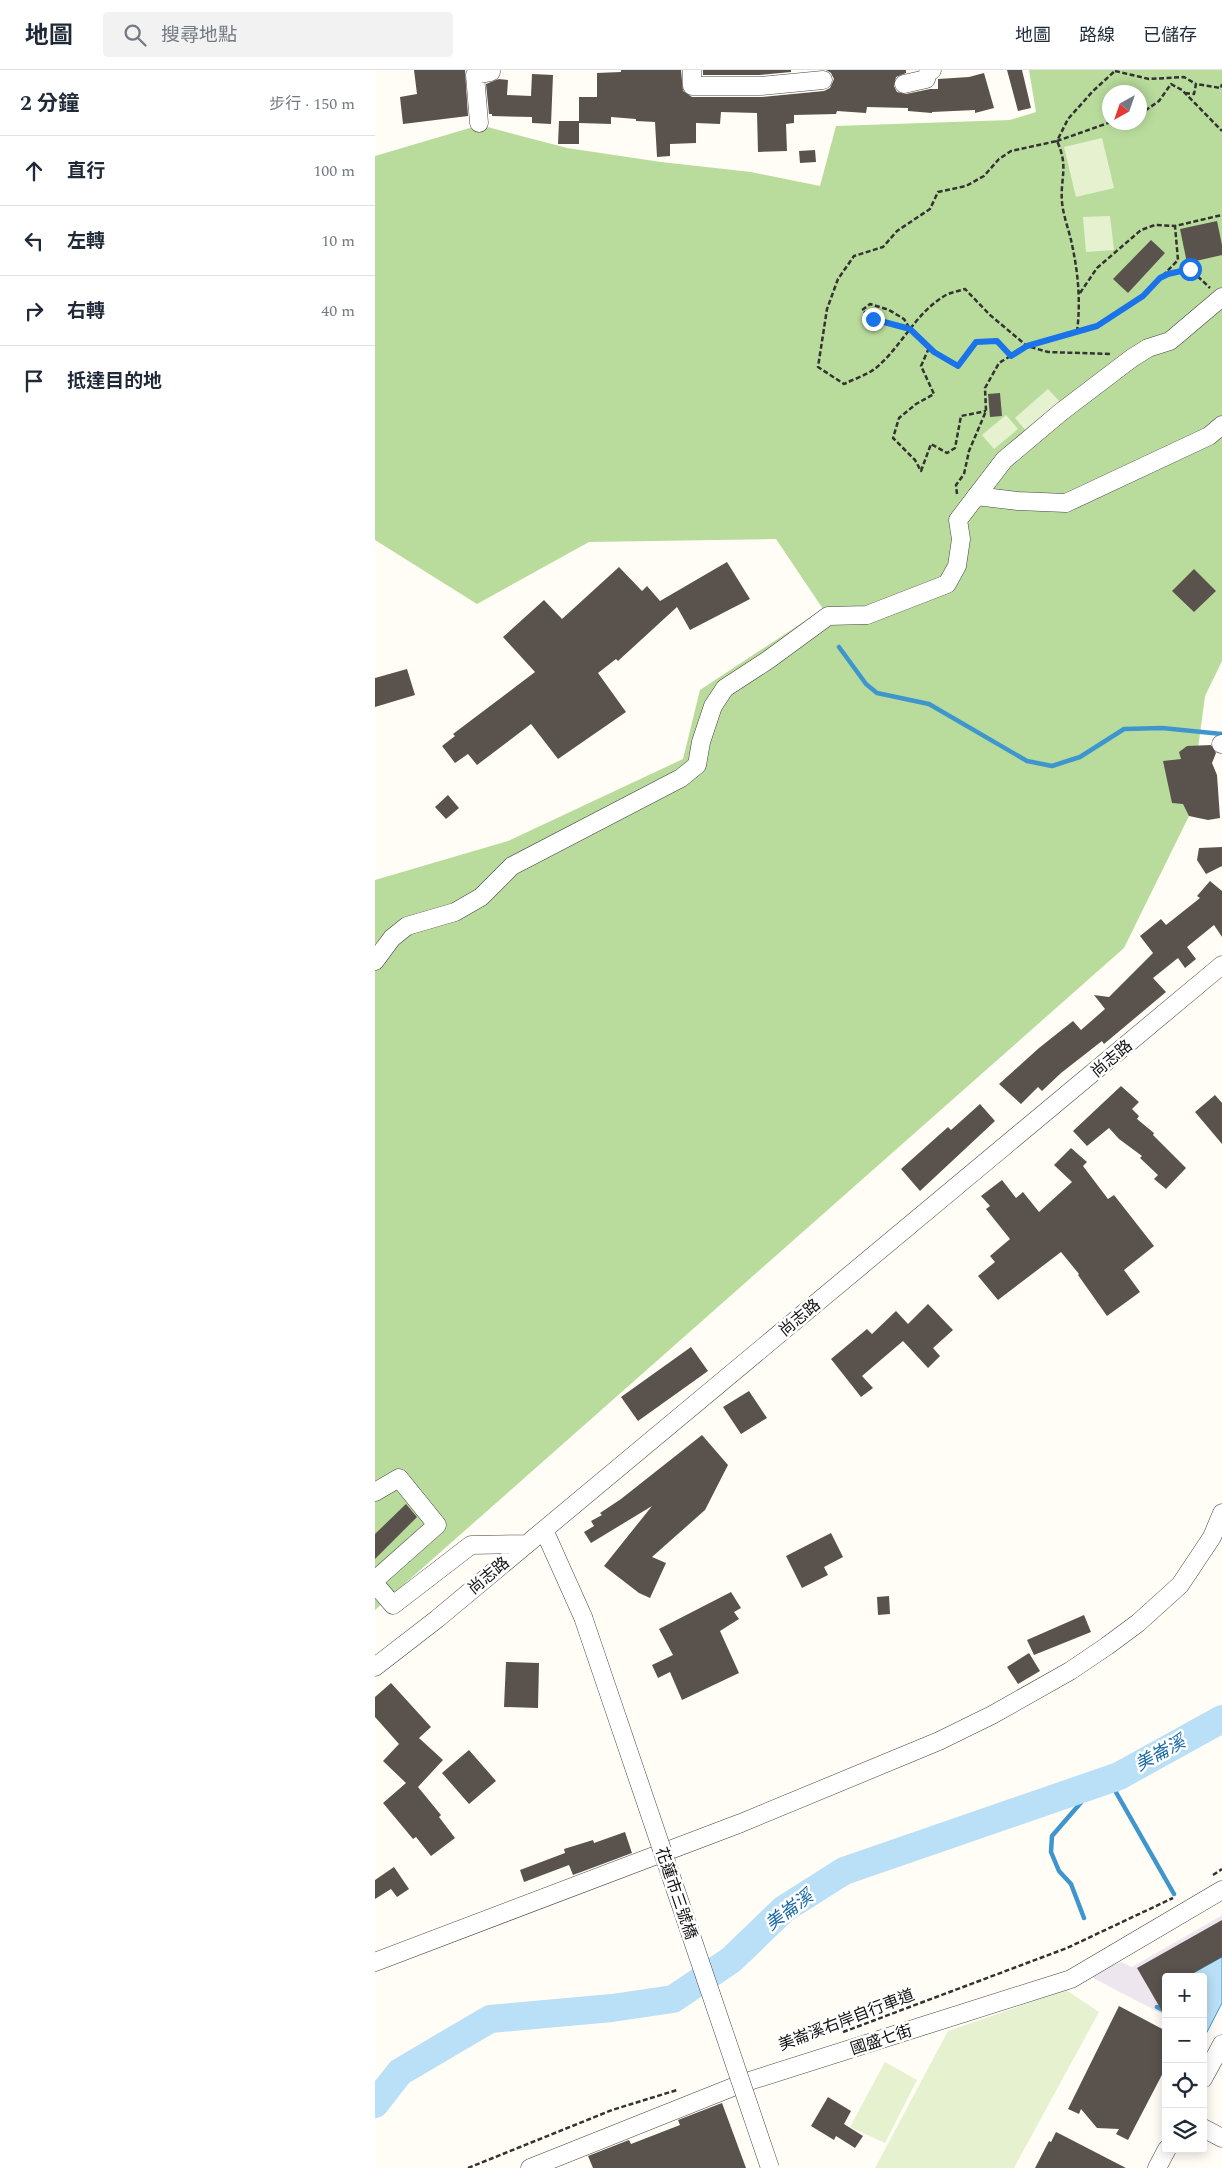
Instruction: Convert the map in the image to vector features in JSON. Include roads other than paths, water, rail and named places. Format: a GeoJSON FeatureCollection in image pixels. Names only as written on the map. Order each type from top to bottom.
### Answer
{"type":"FeatureCollection","features":[{"type":"Feature","properties":{"kind":"street"},"geometry":{"type":"LineString","coordinates":[[479,123],[475,76],[491,72],[491,70]]}},
{"type":"Feature","properties":{"kind":"street"},"geometry":{"type":"LineString","coordinates":[[692,70],[692,86],[761,86],[823,80]]}},
{"type":"Feature","properties":{"kind":"street"},"geometry":{"type":"LineString","coordinates":[[904,84],[926,79],[928,73],[932,70]]}},
{"type":"Feature","properties":{"kind":"street"},"geometry":{"type":"LineString","coordinates":[[375,962],[392,938],[407,926],[455,912],[481,897],[511,866],[681,778],[697,765],[701,742],[713,706],[725,688],[769,660],[828,616],[867,615],[947,584],[957,566],[961,539],[958,520],[1004,460],[1061,412],[1132,358],[1148,348],[1170,341],[1222,298]]}},
{"type":"Feature","properties":{"kind":"street"},"geometry":{"type":"LineString","coordinates":[[976,496],[1018,501],[1066,503],[1209,436],[1222,425]]}},
{"type":"Feature","properties":{"kind":"street","name":"尚志路"},"geometry":{"type":"LineString","coordinates":[[375,1667],[437,1619],[1222,965]]}},
{"type":"Feature","properties":{"kind":"street"},"geometry":{"type":"LineString","coordinates":[[375,1492],[399,1478],[437,1524],[375,1580]]}},
{"type":"Feature","properties":{"kind":"street"},"geometry":{"type":"LineString","coordinates":[[375,1962],[741,1824],[939,1741],[992,1716],[1077,1666],[1137,1623],[1179,1585],[1212,1537],[1222,1513]]}},
{"type":"Feature","properties":{"kind":"street","name":"花蓮市三號橋"},"geometry":{"type":"LineString","coordinates":[[544,1530],[583,1617],[770,2168]]}},
{"type":"Feature","properties":{"kind":"street"},"geometry":{"type":"LineString","coordinates":[[375,1584],[393,1604],[471,1545],[525,1544]]}},
{"type":"Feature","properties":{"kind":"street","name":"國盛七街"},"geometry":{"type":"LineString","coordinates":[[537,2167],[743,2083],[1071,1978],[1222,1890]]}},
{"type":"Feature","properties":{"kind":"street"},"geometry":{"type":"LineString","coordinates":[[1207,2072],[1222,2044]]}},
{"type":"Feature","properties":{"kind":"street"},"geometry":{"type":"LineString","coordinates":[[1207,2130],[1222,2138]]}},
{"type":"Feature","properties":{"kind":"street"},"geometry":{"type":"LineString","coordinates":[[1157,2168],[1165,2153]]}},
{"type":"Feature","properties":{"kind":"water"},"geometry":{"type":"Polygon","coordinates":[[[1222,1957],[1222,2003],[1207,2032],[1207,1973],[1193,1973],[1222,1957]]]}},
{"type":"Feature","properties":{"kind":"waterway"},"geometry":{"type":"LineString","coordinates":[[839,647],[866,684],[877,693],[929,704],[1027,761],[1052,766],[1080,757],[1124,729],[1162,728],[1222,734]]}},
{"type":"Feature","properties":{"kind":"waterway","name":"美崙溪"},"geometry":{"type":"LineString","coordinates":[[375,2104],[400,2072],[490,2019],[612,2008],[673,1999],[731,1960],[784,1909],[844,1871],[1119,1776],[1222,1719]]}},
{"type":"Feature","properties":{"kind":"waterway"},"geometry":{"type":"LineString","coordinates":[[1109,1780],[1174,1894]]}},
{"type":"Feature","properties":{"kind":"waterway"},"geometry":{"type":"LineString","coordinates":[[1084,1918],[1071,1884],[1059,1871],[1051,1852],[1052,1836],[1097,1784]]}},
{"type":"Feature","properties":{"kind":"waterway"},"geometry":{"type":"LineString","coordinates":[[1157,2007],[1162,2010]]}}]}
